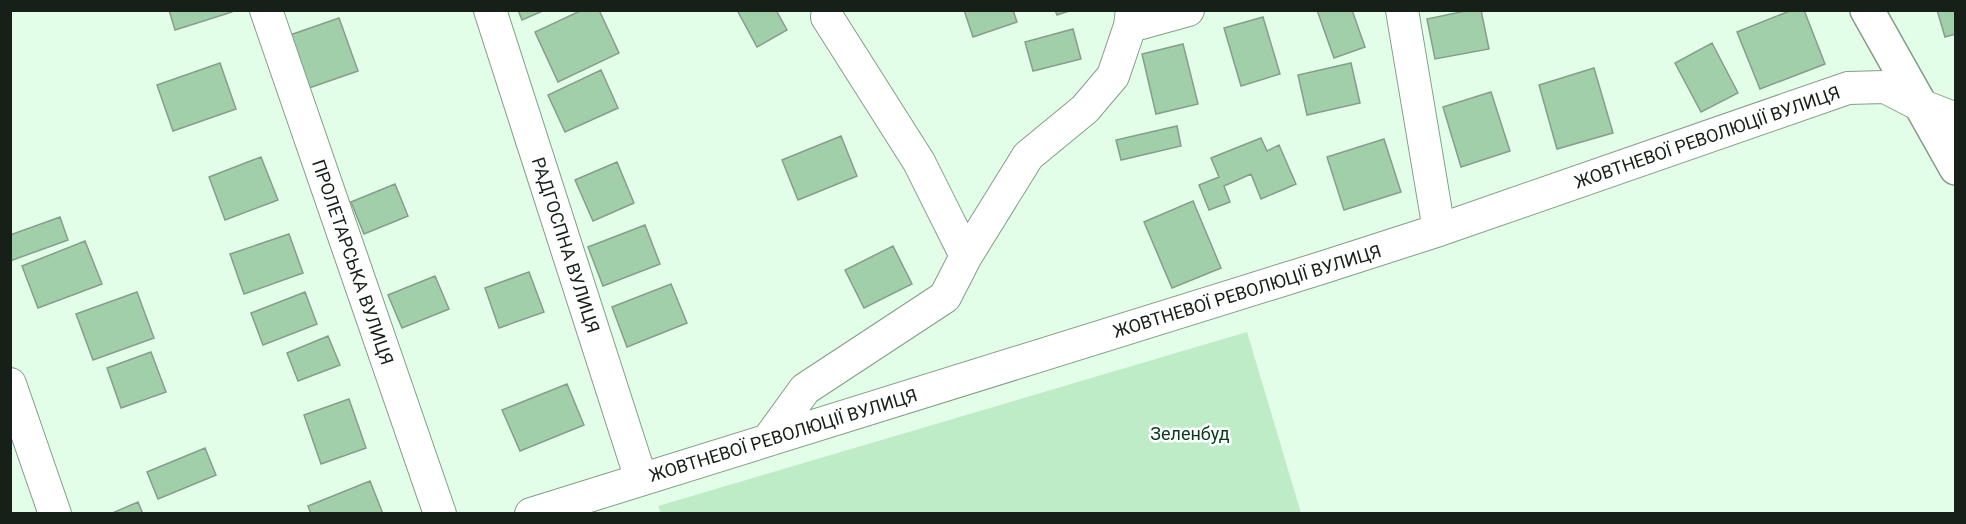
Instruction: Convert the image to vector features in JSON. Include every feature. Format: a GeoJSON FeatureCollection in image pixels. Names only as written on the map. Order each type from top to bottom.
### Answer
{"type":"FeatureCollection","features":[{"type":"Feature","properties":{"kind":"street","name":"ПРОЛЕТАРСЬКА ВУЛИЦЯ"},"geometry":{"type":"LineString","coordinates":[[266,10],[440,513]]}},
{"type":"Feature","properties":{"kind":"street","name":"РАДГОСПНА ВУЛИЦЯ"},"geometry":{"type":"LineString","coordinates":[[490,10],[641,479]]}},
{"type":"Feature","properties":{"kind":"street"},"geometry":{"type":"LineString","coordinates":[[768,440],[805,389],[945,297],[966,256],[1028,156],[1085,109],[1113,76],[1131,18],[1188,10]]}},
{"type":"Feature","properties":{"kind":"street"},"geometry":{"type":"LineString","coordinates":[[1402,10],[1439,230]]}},
{"type":"Feature","properties":{"kind":"street"},"geometry":{"type":"LineString","coordinates":[[1867,10],[1956,168]]}},
{"type":"Feature","properties":{"kind":"street"},"geometry":{"type":"LineString","coordinates":[[827,16],[919,162],[966,256]]}},
{"type":"Feature","properties":{"kind":"street","name":"ЖОВТНЕВОЇ РЕВОЛЮЦІЇ ВУЛИЦЯ"},"geometry":{"type":"LineString","coordinates":[[531,513],[1309,272],[1439,230],[1848,88],[1885,87],[1920,105],[1956,119]]}},
{"type":"Feature","properties":{"kind":"street"},"geometry":{"type":"LineString","coordinates":[[10,384],[55,513]]}},
{"type":"Feature","properties":{"kind":"green space","name":"Зеленбуд"},"geometry":{"type":"Polygon","coordinates":[[[1247,332],[1301,513],[661,514],[658,506],[1247,332]]]}},
{"type":"Feature","properties":{"kind":"building"},"geometry":{"type":"Polygon","coordinates":[[[169,10],[232,10],[232,12],[175,30],[169,10]]]}},
{"type":"Feature","properties":{"kind":"building"},"geometry":{"type":"Polygon","coordinates":[[[518,10],[545,10],[522,20],[518,10]]]}},
{"type":"Feature","properties":{"kind":"building"},"geometry":{"type":"Polygon","coordinates":[[[582,10],[599,10],[619,53],[558,82],[535,32],[582,10]]]}},
{"type":"Feature","properties":{"kind":"building"},"geometry":{"type":"Polygon","coordinates":[[[737,10],[776,10],[787,30],[757,47],[737,10]]]}},
{"type":"Feature","properties":{"kind":"building"},"geometry":{"type":"Polygon","coordinates":[[[964,10],[1013,10],[1017,22],[973,37],[964,10]]]}},
{"type":"Feature","properties":{"kind":"building"},"geometry":{"type":"Polygon","coordinates":[[[1055,10],[1072,10],[1057,15],[1055,10]]]}},
{"type":"Feature","properties":{"kind":"building"},"geometry":{"type":"Polygon","coordinates":[[[1317,10],[1352,10],[1365,47],[1334,58],[1317,10]]]}},
{"type":"Feature","properties":{"kind":"building"},"geometry":{"type":"Polygon","coordinates":[[[1470,10],[1481,10],[1489,49],[1435,59],[1427,19],[1470,10]]]}},
{"type":"Feature","properties":{"kind":"building"},"geometry":{"type":"Polygon","coordinates":[[[1792,10],[1804,10],[1825,64],[1760,89],[1737,32],[1792,10]]]}},
{"type":"Feature","properties":{"kind":"building"},"geometry":{"type":"Polygon","coordinates":[[[1937,10],[1956,10],[1956,34],[1945,37],[1937,10]]]}},
{"type":"Feature","properties":{"kind":"building"},"geometry":{"type":"Polygon","coordinates":[[[1263,17],[1280,74],[1241,86],[1224,28],[1263,17]]]}},
{"type":"Feature","properties":{"kind":"building"},"geometry":{"type":"Polygon","coordinates":[[[339,18],[358,71],[309,88],[290,35],[339,18]]]}},
{"type":"Feature","properties":{"kind":"building"},"geometry":{"type":"Polygon","coordinates":[[[1073,29],[1081,59],[1033,71],[1025,42],[1073,29]]]}},
{"type":"Feature","properties":{"kind":"building"},"geometry":{"type":"Polygon","coordinates":[[[1712,43],[1738,93],[1701,112],[1675,63],[1712,43]]]}},
{"type":"Feature","properties":{"kind":"building"},"geometry":{"type":"Polygon","coordinates":[[[1183,44],[1198,104],[1156,114],[1142,54],[1183,44]]]}},
{"type":"Feature","properties":{"kind":"building"},"geometry":{"type":"Polygon","coordinates":[[[220,63],[236,109],[173,131],[157,85],[220,63]]]}},
{"type":"Feature","properties":{"kind":"building"},"geometry":{"type":"Polygon","coordinates":[[[1351,63],[1360,103],[1307,115],[1298,75],[1351,63]]]}},
{"type":"Feature","properties":{"kind":"building"},"geometry":{"type":"Polygon","coordinates":[[[1594,68],[1613,133],[1557,149],[1539,85],[1594,68]]]}},
{"type":"Feature","properties":{"kind":"building"},"geometry":{"type":"Polygon","coordinates":[[[601,70],[618,108],[565,132],[548,95],[601,70]]]}},
{"type":"Feature","properties":{"kind":"building"},"geometry":{"type":"Polygon","coordinates":[[[1491,92],[1510,151],[1461,167],[1443,107],[1491,92]]]}},
{"type":"Feature","properties":{"kind":"building"},"geometry":{"type":"Polygon","coordinates":[[[1177,126],[1181,146],[1121,160],[1116,140],[1177,126]]]}},
{"type":"Feature","properties":{"kind":"building"},"geometry":{"type":"Polygon","coordinates":[[[841,136],[857,176],[798,200],[782,160],[841,136]]]}},
{"type":"Feature","properties":{"kind":"building"},"geometry":{"type":"Polygon","coordinates":[[[1261,138],[1267,151],[1279,145],[1296,184],[1261,199],[1251,174],[1224,186],[1230,202],[1209,210],[1199,185],[1219,177],[1211,158],[1261,138]]]}},
{"type":"Feature","properties":{"kind":"building"},"geometry":{"type":"Polygon","coordinates":[[[1384,139],[1401,192],[1344,210],[1327,157],[1384,139]]]}},
{"type":"Feature","properties":{"kind":"building"},"geometry":{"type":"Polygon","coordinates":[[[261,157],[278,200],[225,220],[209,177],[261,157]]]}},
{"type":"Feature","properties":{"kind":"building"},"geometry":{"type":"Polygon","coordinates":[[[617,162],[634,203],[593,221],[575,180],[617,162]]]}},
{"type":"Feature","properties":{"kind":"building"},"geometry":{"type":"Polygon","coordinates":[[[395,184],[408,216],[364,234],[351,202],[395,184]]]}},
{"type":"Feature","properties":{"kind":"building"},"geometry":{"type":"Polygon","coordinates":[[[1193,201],[1221,268],[1172,288],[1144,222],[1193,201]]]}},
{"type":"Feature","properties":{"kind":"building"},"geometry":{"type":"Polygon","coordinates":[[[60,217],[68,240],[10,261],[10,235],[60,217]]]}},
{"type":"Feature","properties":{"kind":"building"},"geometry":{"type":"Polygon","coordinates":[[[645,225],[660,264],[603,286],[588,247],[645,225]]]}},
{"type":"Feature","properties":{"kind":"building"},"geometry":{"type":"Polygon","coordinates":[[[289,234],[303,273],[244,294],[230,254],[289,234]]]}},
{"type":"Feature","properties":{"kind":"building"},"geometry":{"type":"Polygon","coordinates":[[[85,241],[102,284],[38,308],[22,266],[85,241]]]}},
{"type":"Feature","properties":{"kind":"building"},"geometry":{"type":"Polygon","coordinates":[[[893,246],[912,284],[864,308],[845,270],[893,246]]]}},
{"type":"Feature","properties":{"kind":"building"},"geometry":{"type":"Polygon","coordinates":[[[529,272],[544,312],[499,328],[485,288],[529,272]]]}},
{"type":"Feature","properties":{"kind":"building"},"geometry":{"type":"Polygon","coordinates":[[[435,276],[449,309],[402,328],[388,295],[435,276]]]}},
{"type":"Feature","properties":{"kind":"building"},"geometry":{"type":"Polygon","coordinates":[[[671,284],[687,323],[627,347],[612,307],[671,284]]]}},
{"type":"Feature","properties":{"kind":"building"},"geometry":{"type":"Polygon","coordinates":[[[137,292],[154,338],[93,360],[76,314],[137,292]]]}},
{"type":"Feature","properties":{"kind":"building"},"geometry":{"type":"Polygon","coordinates":[[[305,292],[317,324],[263,345],[251,313],[305,292]]]}},
{"type":"Feature","properties":{"kind":"building"},"geometry":{"type":"Polygon","coordinates":[[[328,336],[340,365],[298,381],[287,353],[328,336]]]}},
{"type":"Feature","properties":{"kind":"building"},"geometry":{"type":"Polygon","coordinates":[[[151,352],[166,392],[121,408],[107,368],[151,352]]]}},
{"type":"Feature","properties":{"kind":"building"},"geometry":{"type":"Polygon","coordinates":[[[567,384],[584,425],[520,451],[502,410],[567,384]]]}},
{"type":"Feature","properties":{"kind":"building"},"geometry":{"type":"Polygon","coordinates":[[[349,399],[366,448],[321,464],[304,415],[349,399]]]}},
{"type":"Feature","properties":{"kind":"building"},"geometry":{"type":"Polygon","coordinates":[[[205,448],[216,475],[158,499],[147,472],[205,448]]]}},
{"type":"Feature","properties":{"kind":"building"},"geometry":{"type":"Polygon","coordinates":[[[370,481],[383,514],[311,514],[308,506],[370,481]]]}},
{"type":"Feature","properties":{"kind":"building"},"geometry":{"type":"Polygon","coordinates":[[[138,502],[143,514],[110,514],[138,502]]]}}]}
